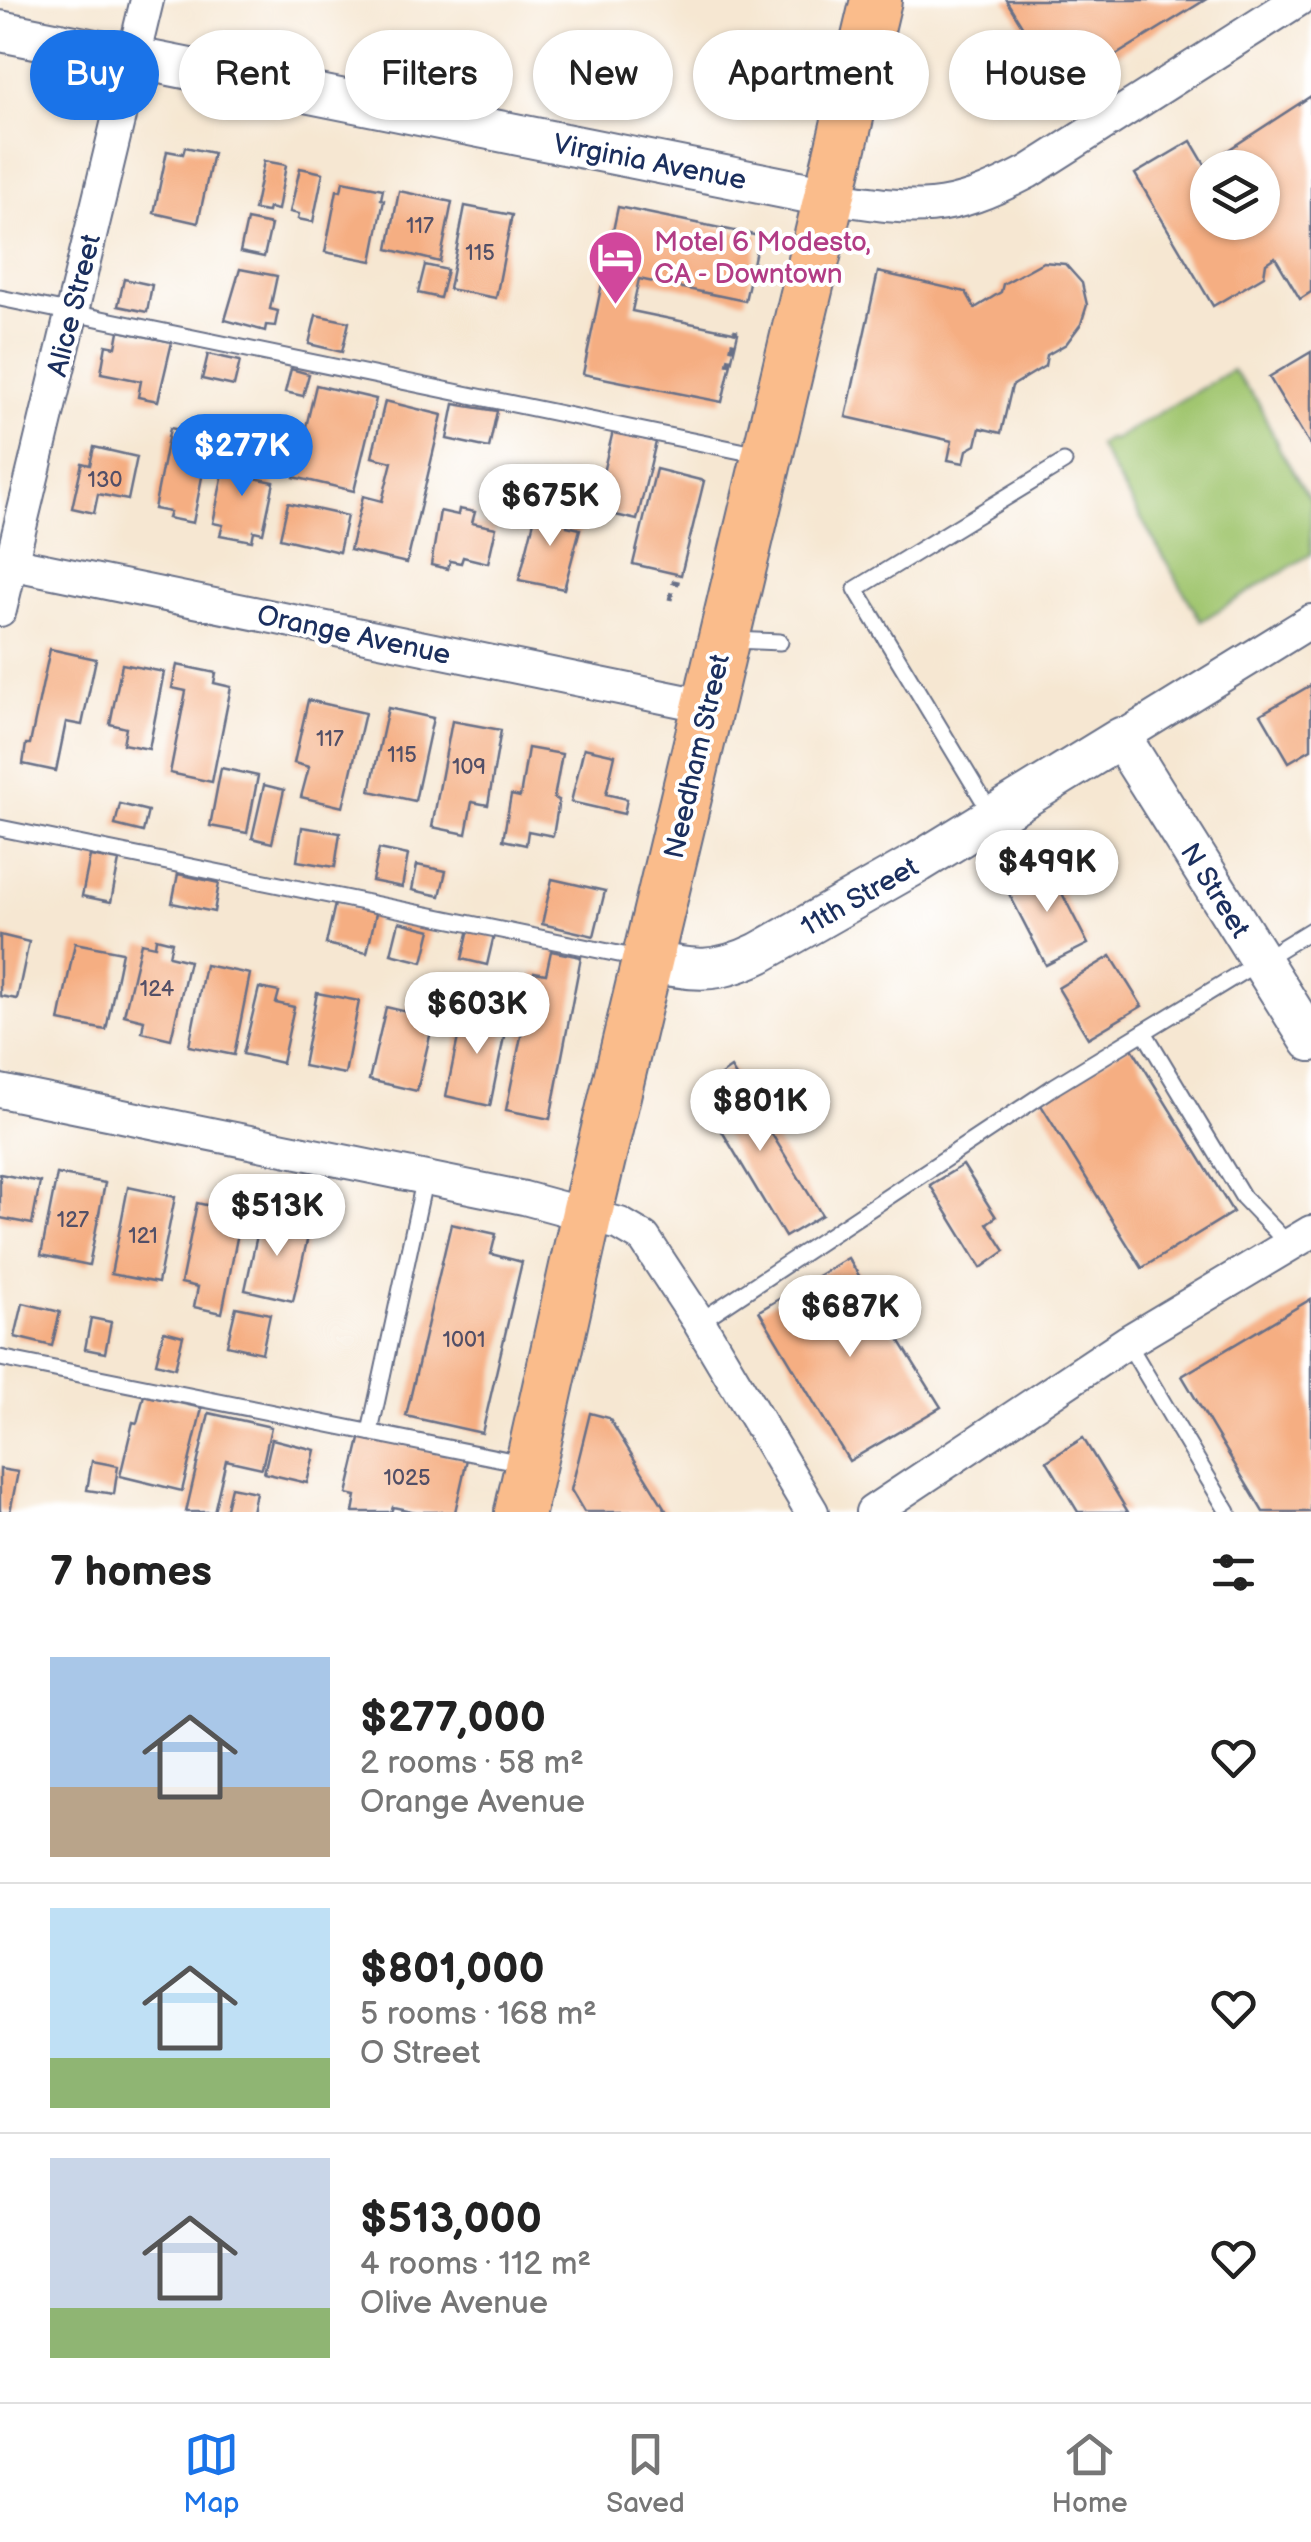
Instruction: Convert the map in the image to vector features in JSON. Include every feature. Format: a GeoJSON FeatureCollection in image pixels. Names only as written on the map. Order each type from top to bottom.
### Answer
{"type":"FeatureCollection","features":[{"type":"Feature","properties":{"kind":"main road","name":"Needham Street"},"geometry":{"type":"LineString","coordinates":[[525,1488],[876,0]]}},
{"type":"Feature","properties":{"kind":"street","name":"Alice Street"},"geometry":{"type":"LineString","coordinates":[[139,30],[146,0]]}},
{"type":"Feature","properties":{"kind":"street"},"geometry":{"type":"LineString","coordinates":[[829,197],[919,209],[954,204],[991,192],[1298,0]]}},
{"type":"Feature","properties":{"kind":"street","name":"Virginia Avenue"},"geometry":{"type":"LineString","coordinates":[[0,31],[30,37]]}},
{"type":"Feature","properties":{"kind":"street","name":"Virginia Avenue"},"geometry":{"type":"LineString","coordinates":[[159,63],[829,197]]}},
{"type":"Feature","properties":{"kind":"street","name":"Alice Street"},"geometry":{"type":"LineString","coordinates":[[0,610],[6,562],[118,120]]}},
{"type":"Feature","properties":{"kind":"street","name":"Orange Avenue"},"geometry":{"type":"LineString","coordinates":[[6,562],[707,706]]}},
{"type":"Feature","properties":{"kind":"street","name":"11th Street"},"geometry":{"type":"LineString","coordinates":[[648,961],[698,970],[746,960],[993,817],[1311,622]]}},
{"type":"Feature","properties":{"kind":"street","name":"N Street"},"geometry":{"type":"LineString","coordinates":[[1121,738],[1311,1041]]}},
{"type":"Feature","properties":{"kind":"street"},"geometry":{"type":"LineString","coordinates":[[0,1092],[424,1178],[588,1213],[620,1224],[644,1238],[812,1512]]}},
{"type":"Feature","properties":{"kind":"street"},"geometry":{"type":"LineString","coordinates":[[872,1512],[1128,1342],[1300,1238]]}},
{"type":"Feature","properties":{"kind":"lane"},"geometry":{"type":"LineString","coordinates":[[0,298],[766,456]]}},
{"type":"Feature","properties":{"kind":"lane"},"geometry":{"type":"LineString","coordinates":[[993,817],[856,589],[1064,462]]}},
{"type":"Feature","properties":{"kind":"lane"},"geometry":{"type":"LineString","coordinates":[[723,640],[780,642]]}},
{"type":"Feature","properties":{"kind":"lane"},"geometry":{"type":"LineString","coordinates":[[0,828],[648,961]]}},
{"type":"Feature","properties":{"kind":"lane"},"geometry":{"type":"LineString","coordinates":[[699,1322],[1054,1086],[1311,930]]}},
{"type":"Feature","properties":{"kind":"lane"},"geometry":{"type":"LineString","coordinates":[[1144,1032],[1243,1196],[1300,1238]]}},
{"type":"Feature","properties":{"kind":"lane"},"geometry":{"type":"LineString","coordinates":[[370,1432],[424,1178]]}},
{"type":"Feature","properties":{"kind":"lane"},"geometry":{"type":"LineString","coordinates":[[1128,1342],[1228,1512]]}},
{"type":"Feature","properties":{"kind":"lane"},"geometry":{"type":"LineString","coordinates":[[0,1358],[370,1432],[525,1488]]}},
{"type":"Feature","properties":{"kind":"path"},"geometry":{"type":"LineString","coordinates":[[728,364],[736,329]]}},
{"type":"Feature","properties":{"kind":"path"},"geometry":{"type":"LineString","coordinates":[[670,600],[674,582],[684,584]]}},
{"type":"Feature","properties":{"kind":"green space"},"geometry":{"type":"Polygon","coordinates":[[[1232,370],[1258,402],[1280,450],[1311,501],[1311,554],[1201,621],[1098,445],[1232,370]]]}},
{"type":"Feature","properties":{"kind":"building"},"geometry":{"type":"Polygon","coordinates":[[[1006,0],[1205,0],[1121,52],[1121,30],[1025,30],[1006,0]]]}},
{"type":"Feature","properties":{"kind":"building"},"geometry":{"type":"Polygon","coordinates":[[[1311,96],[1311,292],[1300,299],[1275,257],[1266,263],[1264,276],[1213,306],[1135,174],[1191,141],[1196,150],[1190,150],[1190,240],[1280,240],[1280,150],[1228,150],[1311,96]]]}},
{"type":"Feature","properties":{"kind":"building"},"geometry":{"type":"Polygon","coordinates":[[[185,147],[213,153],[198,223],[154,213],[167,151],[183,154],[185,147]]]}},
{"type":"Feature","properties":{"kind":"building"},"geometry":{"type":"Polygon","coordinates":[[[264,161],[286,165],[278,210],[269,208],[268,212],[254,210],[264,161]]]}},
{"type":"Feature","properties":{"kind":"building"},"geometry":{"type":"Polygon","coordinates":[[[300,168],[323,173],[313,222],[298,219],[299,214],[290,212],[300,168]]]}},
{"type":"Feature","properties":{"kind":"building"},"geometry":{"type":"Polygon","coordinates":[[[343,181],[383,189],[372,261],[325,252],[337,190],[341,191],[343,181]]]}},
{"type":"Feature","properties":{"kind":"building"},"geometry":{"type":"Polygon","coordinates":[[[399,191],[452,202],[440,262],[388,249],[399,191]]]}},
{"type":"Feature","properties":{"kind":"building"},"geometry":{"type":"Polygon","coordinates":[[[465,206],[512,215],[496,298],[449,289],[465,206]]]}},
{"type":"Feature","properties":{"kind":"building","name":"Motel 6 Modesto, CA - Downtown"},"geometry":{"type":"Polygon","coordinates":[[[618,207],[759,236],[745,301],[639,279],[632,311],[738,333],[722,402],[583,374],[618,207]]]}},
{"type":"Feature","properties":{"kind":"building"},"geometry":{"type":"Polygon","coordinates":[[[247,220],[271,225],[264,257],[240,252],[247,220]]]}},
{"type":"Feature","properties":{"kind":"building"},"geometry":{"type":"Polygon","coordinates":[[[1043,262],[1065,264],[1082,283],[1087,305],[1081,324],[1066,344],[1047,355],[1045,366],[1012,386],[1001,433],[980,428],[976,445],[967,450],[964,463],[948,460],[952,441],[846,417],[878,272],[966,292],[975,308],[1001,292],[1003,284],[1043,262]]]}},
{"type":"Feature","properties":{"kind":"building"},"geometry":{"type":"Polygon","coordinates":[[[425,265],[447,270],[440,298],[418,293],[425,265]]]}},
{"type":"Feature","properties":{"kind":"building"},"geometry":{"type":"Polygon","coordinates":[[[240,269],[277,276],[270,309],[278,311],[275,326],[266,325],[265,331],[225,320],[240,269]]]}},
{"type":"Feature","properties":{"kind":"building"},"geometry":{"type":"Polygon","coordinates":[[[124,279],[152,285],[147,312],[118,306],[124,279]]]}},
{"type":"Feature","properties":{"kind":"building"},"geometry":{"type":"Polygon","coordinates":[[[316,315],[349,322],[342,352],[309,344],[316,315]]]}},
{"type":"Feature","properties":{"kind":"building"},"geometry":{"type":"Polygon","coordinates":[[[119,331],[172,342],[158,401],[138,397],[141,381],[101,373],[106,345],[116,347],[119,331]]]}},
{"type":"Feature","properties":{"kind":"building"},"geometry":{"type":"Polygon","coordinates":[[[1311,352],[1311,447],[1269,377],[1311,352]]]}},
{"type":"Feature","properties":{"kind":"building"},"geometry":{"type":"Polygon","coordinates":[[[208,354],[240,361],[234,386],[202,379],[208,354]]]}},
{"type":"Feature","properties":{"kind":"building"},"geometry":{"type":"Polygon","coordinates":[[[291,369],[309,374],[303,396],[285,392],[291,369]]]}},
{"type":"Feature","properties":{"kind":"building"},"geometry":{"type":"Polygon","coordinates":[[[316,385],[376,399],[354,491],[294,477],[316,385]]]}},
{"type":"Feature","properties":{"kind":"building"},"geometry":{"type":"Polygon","coordinates":[[[385,401],[442,415],[407,563],[350,550],[363,496],[382,501],[392,462],[372,457],[385,401]]]}},
{"type":"Feature","properties":{"kind":"building"},"geometry":{"type":"Polygon","coordinates":[[[454,404],[497,411],[489,448],[447,439],[454,404]]]}},
{"type":"Feature","properties":{"kind":"building"},"geometry":{"type":"Polygon","coordinates":[[[170,428],[210,436],[193,523],[168,518],[170,512],[154,509],[170,428]]]}},
{"type":"Feature","properties":{"kind":"building"},"geometry":{"type":"Polygon","coordinates":[[[613,431],[656,442],[637,520],[594,510],[613,431]]]}},
{"type":"Feature","properties":{"kind":"building"},"geometry":{"type":"Polygon","coordinates":[[[94,447],[137,457],[128,500],[98,494],[94,513],[72,508],[82,463],[90,465],[94,447]]]}},
{"type":"Feature","properties":{"kind":"building"},"geometry":{"type":"Polygon","coordinates":[[[228,448],[249,452],[244,476],[274,482],[263,533],[254,531],[252,541],[220,535],[223,525],[213,523],[228,448]]]}},
{"type":"Feature","properties":{"kind":"building"},"geometry":{"type":"Polygon","coordinates":[[[656,469],[704,481],[681,575],[633,564],[656,469]]]}},
{"type":"Feature","properties":{"kind":"building"},"geometry":{"type":"Polygon","coordinates":[[[503,484],[528,490],[522,515],[498,509],[503,484]]]}},
{"type":"Feature","properties":{"kind":"building"},"geometry":{"type":"Polygon","coordinates":[[[288,503],[347,516],[339,552],[280,538],[288,503]]]}},
{"type":"Feature","properties":{"kind":"building"},"geometry":{"type":"Polygon","coordinates":[[[538,505],[570,512],[567,526],[580,529],[564,589],[519,580],[538,505]]]}},
{"type":"Feature","properties":{"kind":"building"},"geometry":{"type":"Polygon","coordinates":[[[459,509],[475,512],[472,523],[496,528],[488,563],[463,557],[461,563],[450,561],[448,569],[431,565],[440,511],[458,515],[459,509]]]}},
{"type":"Feature","properties":{"kind":"building"},"geometry":{"type":"Polygon","coordinates":[[[50,649],[96,659],[82,725],[66,722],[56,771],[23,764],[50,649]]]}},
{"type":"Feature","properties":{"kind":"building"},"geometry":{"type":"Polygon","coordinates":[[[122,664],[164,672],[149,749],[123,744],[126,728],[110,724],[122,664]]]}},
{"type":"Feature","properties":{"kind":"building"},"geometry":{"type":"Polygon","coordinates":[[[177,665],[216,673],[214,683],[231,687],[212,782],[170,773],[186,691],[172,688],[177,665]]]}},
{"type":"Feature","properties":{"kind":"building"},"geometry":{"type":"Polygon","coordinates":[[[1311,685],[1311,749],[1289,762],[1261,714],[1311,685]]]}},
{"type":"Feature","properties":{"kind":"building"},"geometry":{"type":"Polygon","coordinates":[[[308,700],[365,713],[343,807],[301,797],[309,767],[294,763],[308,700]]]}},
{"type":"Feature","properties":{"kind":"building"},"geometry":{"type":"Polygon","coordinates":[[[388,708],[433,718],[415,801],[370,791],[388,708]]]}},
{"type":"Feature","properties":{"kind":"building"},"geometry":{"type":"Polygon","coordinates":[[[452,721],[501,730],[488,805],[472,802],[466,834],[432,827],[452,721]]]}},
{"type":"Feature","properties":{"kind":"building"},"geometry":{"type":"Polygon","coordinates":[[[528,748],[562,754],[554,798],[559,800],[553,836],[528,831],[526,845],[503,840],[511,795],[520,797],[528,748]]]}},
{"type":"Feature","properties":{"kind":"building"},"geometry":{"type":"Polygon","coordinates":[[[584,748],[615,755],[606,794],[627,799],[624,814],[571,802],[584,748]]]}},
{"type":"Feature","properties":{"kind":"building"},"geometry":{"type":"Polygon","coordinates":[[[221,768],[258,776],[247,833],[210,826],[221,768]]]}},
{"type":"Feature","properties":{"kind":"building"},"geometry":{"type":"Polygon","coordinates":[[[264,785],[284,790],[272,843],[252,838],[264,785]]]}},
{"type":"Feature","properties":{"kind":"building"},"geometry":{"type":"Polygon","coordinates":[[[120,804],[148,811],[143,832],[115,825],[120,804]]]}},
{"type":"Feature","properties":{"kind":"building"},"geometry":{"type":"Polygon","coordinates":[[[302,827],[340,833],[335,867],[297,861],[302,827]]]}},
{"type":"Feature","properties":{"kind":"building"},"geometry":{"type":"Polygon","coordinates":[[[379,849],[408,855],[402,887],[372,881],[379,849]]]}},
{"type":"Feature","properties":{"kind":"building"},"geometry":{"type":"Polygon","coordinates":[[[90,856],[119,861],[111,902],[82,896],[90,856]]]}},
{"type":"Feature","properties":{"kind":"building"},"geometry":{"type":"Polygon","coordinates":[[[1047,864],[1088,944],[1046,965],[1005,886],[1047,864]]]}},
{"type":"Feature","properties":{"kind":"building"},"geometry":{"type":"Polygon","coordinates":[[[417,865],[446,871],[440,896],[412,890],[417,865]]]}},
{"type":"Feature","properties":{"kind":"building"},"geometry":{"type":"Polygon","coordinates":[[[178,874],[219,883],[214,912],[172,903],[178,874]]]}},
{"type":"Feature","properties":{"kind":"building"},"geometry":{"type":"Polygon","coordinates":[[[552,879],[605,891],[594,936],[542,924],[552,879]]]}},
{"type":"Feature","properties":{"kind":"building"},"geometry":{"type":"Polygon","coordinates":[[[335,904],[376,913],[367,953],[326,944],[335,904]]]}},
{"type":"Feature","properties":{"kind":"building"},"geometry":{"type":"Polygon","coordinates":[[[399,922],[431,930],[423,962],[391,954],[399,922]]]}},
{"type":"Feature","properties":{"kind":"building"},"geometry":{"type":"Polygon","coordinates":[[[469,929],[494,935],[487,965],[462,959],[469,929]]]}},
{"type":"Feature","properties":{"kind":"building"},"geometry":{"type":"Polygon","coordinates":[[[0,935],[29,942],[17,999],[0,996],[0,935]]]}},
{"type":"Feature","properties":{"kind":"building"},"geometry":{"type":"Polygon","coordinates":[[[156,938],[172,942],[169,956],[189,961],[171,1039],[142,1032],[144,1020],[124,1015],[141,943],[155,946],[156,938]]]}},
{"type":"Feature","properties":{"kind":"building"},"geometry":{"type":"Polygon","coordinates":[[[75,943],[122,952],[106,1030],[59,1021],[75,943]]]}},
{"type":"Feature","properties":{"kind":"building"},"geometry":{"type":"Polygon","coordinates":[[[551,951],[581,957],[550,1119],[506,1110],[534,972],[546,974],[551,951]]]}},
{"type":"Feature","properties":{"kind":"building"},"geometry":{"type":"Polygon","coordinates":[[[1111,956],[1142,1006],[1088,1038],[1058,988],[1111,956]]]}},
{"type":"Feature","properties":{"kind":"building"},"geometry":{"type":"Polygon","coordinates":[[[205,965],[250,974],[234,1055],[189,1046],[205,965]]]}},
{"type":"Feature","properties":{"kind":"building"},"geometry":{"type":"Polygon","coordinates":[[[259,988],[279,992],[276,1003],[294,1007],[282,1063],[243,1054],[259,988]]]}},
{"type":"Feature","properties":{"kind":"building"},"geometry":{"type":"Polygon","coordinates":[[[317,993],[359,1001],[345,1074],[303,1066],[317,993]]]}},
{"type":"Feature","properties":{"kind":"building"},"geometry":{"type":"Polygon","coordinates":[[[409,1004],[436,1010],[417,1091],[369,1080],[386,1007],[407,1012],[409,1004]]]}},
{"type":"Feature","properties":{"kind":"building"},"geometry":{"type":"Polygon","coordinates":[[[464,1008],[508,1017],[490,1106],[446,1096],[464,1008]]]}},
{"type":"Feature","properties":{"kind":"building"},"geometry":{"type":"Polygon","coordinates":[[[1130,1045],[1233,1212],[1142,1268],[1039,1102],[1130,1045]]]}},
{"type":"Feature","properties":{"kind":"building"},"geometry":{"type":"Polygon","coordinates":[[[731,1068],[822,1215],[785,1237],[698,1091],[731,1068]]]}},
{"type":"Feature","properties":{"kind":"building"},"geometry":{"type":"Polygon","coordinates":[[[963,1165],[996,1217],[987,1223],[1005,1251],[981,1268],[930,1185],[963,1165]]]}},
{"type":"Feature","properties":{"kind":"building"},"geometry":{"type":"Polygon","coordinates":[[[0,1174],[40,1182],[32,1224],[0,1218],[0,1174]]]}},
{"type":"Feature","properties":{"kind":"building"},"geometry":{"type":"Polygon","coordinates":[[[57,1174],[105,1183],[89,1265],[41,1255],[57,1174]]]}},
{"type":"Feature","properties":{"kind":"building"},"geometry":{"type":"Polygon","coordinates":[[[128,1187],[175,1197],[158,1283],[111,1274],[128,1187]]]}},
{"type":"Feature","properties":{"kind":"building"},"geometry":{"type":"Polygon","coordinates":[[[197,1203],[242,1213],[222,1313],[194,1307],[198,1287],[181,1283],[197,1203]]]}},
{"type":"Feature","properties":{"kind":"building"},"geometry":{"type":"Polygon","coordinates":[[[261,1217],[310,1228],[293,1301],[245,1290],[261,1217]]]}},
{"type":"Feature","properties":{"kind":"building"},"geometry":{"type":"Polygon","coordinates":[[[451,1224],[496,1234],[491,1254],[522,1262],[482,1433],[406,1416],[451,1224]]]}},
{"type":"Feature","properties":{"kind":"building"},"geometry":{"type":"Polygon","coordinates":[[[848,1258],[941,1407],[849,1461],[759,1311],[848,1258]]]}},
{"type":"Feature","properties":{"kind":"building"},"geometry":{"type":"Polygon","coordinates":[[[1311,1299],[1311,1512],[1263,1512],[1182,1376],[1311,1299]]]}},
{"type":"Feature","properties":{"kind":"building"},"geometry":{"type":"Polygon","coordinates":[[[23,1303],[60,1312],[52,1346],[15,1337],[23,1303]]]}},
{"type":"Feature","properties":{"kind":"building"},"geometry":{"type":"Polygon","coordinates":[[[236,1307],[270,1314],[262,1353],[227,1345],[236,1307]]]}},
{"type":"Feature","properties":{"kind":"building"},"geometry":{"type":"Polygon","coordinates":[[[91,1318],[111,1322],[105,1353],[85,1349],[91,1318]]]}},
{"type":"Feature","properties":{"kind":"building"},"geometry":{"type":"Polygon","coordinates":[[[164,1331],[183,1336],[175,1368],[156,1363],[164,1331]]]}},
{"type":"Feature","properties":{"kind":"building"},"geometry":{"type":"Polygon","coordinates":[[[144,1395],[202,1408],[182,1491],[120,1476],[144,1395]]]}},
{"type":"Feature","properties":{"kind":"building"},"geometry":{"type":"Polygon","coordinates":[[[209,1413],[271,1427],[262,1468],[226,1460],[214,1512],[186,1512],[209,1413]]]}},
{"type":"Feature","properties":{"kind":"building"},"geometry":{"type":"Polygon","coordinates":[[[590,1413],[609,1418],[667,1512],[584,1512],[571,1490],[590,1413]]]}},
{"type":"Feature","properties":{"kind":"building"},"geometry":{"type":"Polygon","coordinates":[[[361,1435],[467,1459],[455,1512],[416,1512],[393,1507],[391,1512],[353,1512],[356,1496],[347,1494],[361,1435]]]}},
{"type":"Feature","properties":{"kind":"building"},"geometry":{"type":"Polygon","coordinates":[[[1083,1438],[1128,1512],[1078,1512],[1047,1461],[1083,1438]]]}},
{"type":"Feature","properties":{"kind":"building"},"geometry":{"type":"Polygon","coordinates":[[[272,1439],[315,1450],[307,1483],[264,1473],[272,1439]]]}},
{"type":"Feature","properties":{"kind":"building"},"geometry":{"type":"Polygon","coordinates":[[[92,1461],[118,1466],[114,1494],[87,1490],[92,1461]]]}},
{"type":"Feature","properties":{"kind":"building"},"geometry":{"type":"Polygon","coordinates":[[[0,1469],[18,1472],[10,1512],[0,1512],[0,1469]]]}},
{"type":"Feature","properties":{"kind":"building"},"geometry":{"type":"Polygon","coordinates":[[[231,1487],[256,1492],[252,1512],[225,1512],[231,1487]]]}},
{"type":"Feature","properties":{"kind":"place","name":"Motel 6 Modesto, CA - Downtown"},"geometry":{"type":"Point","coordinates":[615,306]}}]}
